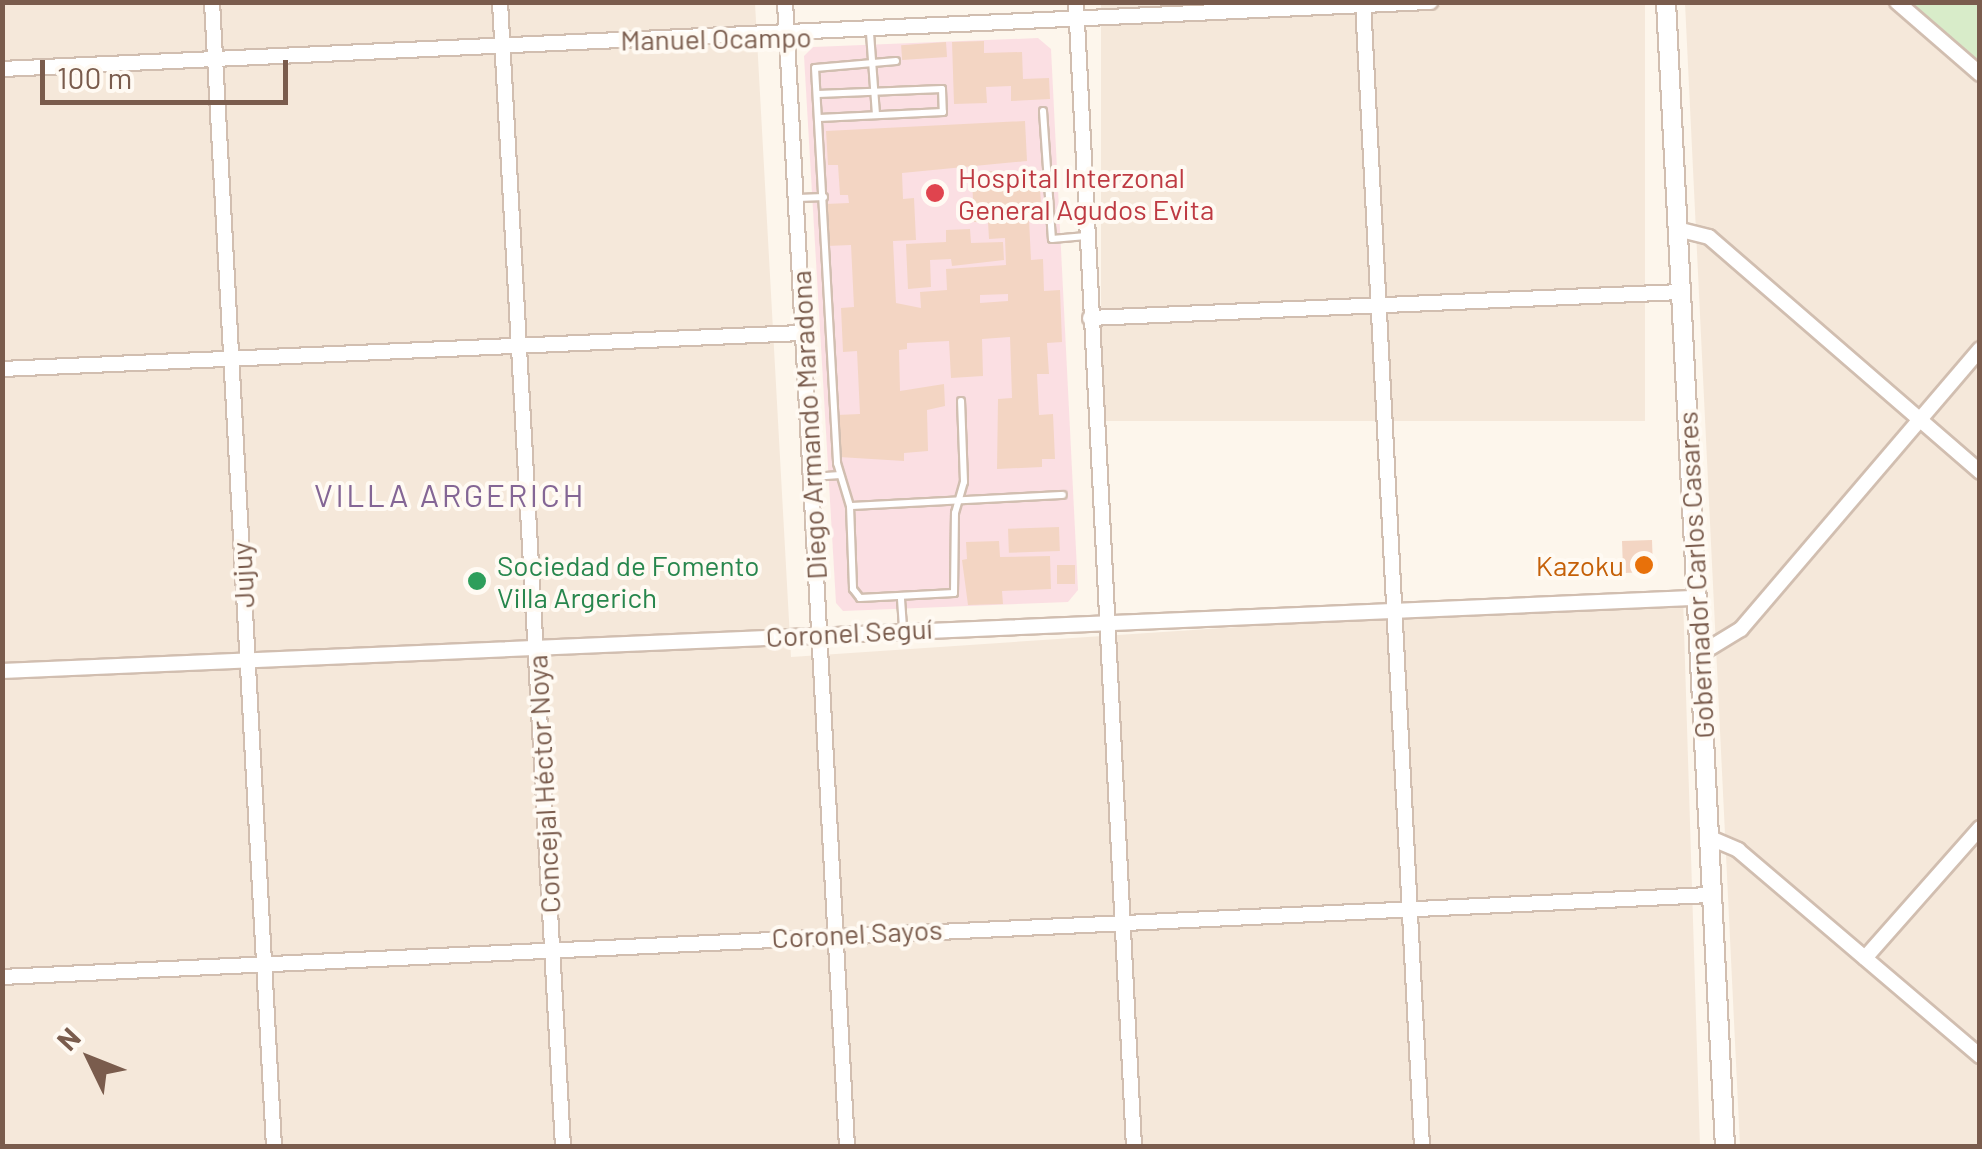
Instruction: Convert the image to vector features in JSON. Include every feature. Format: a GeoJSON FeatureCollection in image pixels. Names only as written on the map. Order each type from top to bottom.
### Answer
{"type":"FeatureCollection","features":[{"type":"Feature","properties":{"kind":"street","name":"Jujuy"},"geometry":{"type":"LineString","coordinates":[[212,2],[274,1146]]}},
{"type":"Feature","properties":{"kind":"street","name":"Concejal Héctor Noya"},"geometry":{"type":"LineString","coordinates":[[500,2],[563,1146]]}},
{"type":"Feature","properties":{"kind":"street","name":"Diego Armando Maradona"},"geometry":{"type":"LineString","coordinates":[[785,2],[847,1146]]}},
{"type":"Feature","properties":{"kind":"street"},"geometry":{"type":"LineString","coordinates":[[1076,2],[1134,1146]]}},
{"type":"Feature","properties":{"kind":"street","name":"Manuel Ocampo"},"geometry":{"type":"LineString","coordinates":[[2,69],[502,43],[870,33],[1430,2]]}},
{"type":"Feature","properties":{"kind":"street","name":"Gobernador Carlos Casares"},"geometry":{"type":"LineString","coordinates":[[1666,2],[1725,1146]]}},
{"type":"Feature","properties":{"kind":"street"},"geometry":{"type":"LineString","coordinates":[[1897,2],[1980,74]]}},
{"type":"Feature","properties":{"kind":"street"},"geometry":{"type":"LineString","coordinates":[[1363,4],[1422,1146]]}},
{"type":"Feature","properties":{"kind":"street"},"geometry":{"type":"LineString","coordinates":[[1677,229],[1709,237],[1980,472]]}},
{"type":"Feature","properties":{"kind":"street"},"geometry":{"type":"LineString","coordinates":[[1090,318],[1680,292]]}},
{"type":"Feature","properties":{"kind":"street"},"geometry":{"type":"LineString","coordinates":[[2,368],[802,333]]}},
{"type":"Feature","properties":{"kind":"street"},"geometry":{"type":"LineString","coordinates":[[1700,654],[1741,629],[1980,349]]}},
{"type":"Feature","properties":{"kind":"street","name":"Coronel Seguí"},"geometry":{"type":"LineString","coordinates":[[2,670],[1696,598]]}},
{"type":"Feature","properties":{"kind":"street"},"geometry":{"type":"LineString","coordinates":[[1865,958],[1980,828]]}},
{"type":"Feature","properties":{"kind":"street"},"geometry":{"type":"LineString","coordinates":[[1708,837],[1738,850],[1980,1056]]}},
{"type":"Feature","properties":{"kind":"street","name":"Coronel Sayos"},"geometry":{"type":"LineString","coordinates":[[2,977],[834,934],[1712,895]]}},
{"type":"Feature","properties":{"kind":"lane"},"geometry":{"type":"LineString","coordinates":[[870,33],[876,115]]}},
{"type":"Feature","properties":{"kind":"lane"},"geometry":{"type":"LineString","coordinates":[[896,61],[816,66],[840,474],[850,506],[855,594],[902,598],[954,593],[961,401]]}},
{"type":"Feature","properties":{"kind":"lane"},"geometry":{"type":"LineString","coordinates":[[818,94],[942,89],[943,112],[820,118]]}},
{"type":"Feature","properties":{"kind":"lane"},"geometry":{"type":"LineString","coordinates":[[1043,111],[1052,239],[1086,236]]}},
{"type":"Feature","properties":{"kind":"lane"},"geometry":{"type":"LineString","coordinates":[[796,198],[824,196]]}},
{"type":"Feature","properties":{"kind":"lane"},"geometry":{"type":"LineString","coordinates":[[812,477],[840,474]]}},
{"type":"Feature","properties":{"kind":"lane"},"geometry":{"type":"LineString","coordinates":[[850,506],[1064,495]]}},
{"type":"Feature","properties":{"kind":"lane"},"geometry":{"type":"LineString","coordinates":[[902,598],[903,630]]}},
{"type":"Feature","properties":{"kind":"shaded area"},"geometry":{"type":"Polygon","coordinates":[[[2,3],[755,3],[791,657],[1683,597],[1700,1146],[3,1146],[2,3]]]}},
{"type":"Feature","properties":{"kind":"shaded area"},"geometry":{"type":"Polygon","coordinates":[[[1101,3],[1645,3],[1645,421],[1101,421],[1101,3]]]}},
{"type":"Feature","properties":{"kind":"shaded area"},"geometry":{"type":"Polygon","coordinates":[[[1685,3],[1979,3],[1979,1146],[1740,1146],[1685,3]]]}},
{"type":"Feature","properties":{"kind":"shaded area","name":"Hospital Interzonal General Agudos Evita"},"geometry":{"type":"Polygon","coordinates":[[[1038,38],[1051,49],[1078,590],[1068,602],[843,611],[836,603],[804,56],[813,47],[1038,38]]]}},
{"type":"Feature","properties":{"kind":"green space"},"geometry":{"type":"Polygon","coordinates":[[[1912,3],[1979,3],[1979,63],[1912,3]]]}},
{"type":"Feature","properties":{"kind":"building"},"geometry":{"type":"Polygon","coordinates":[[[984,41],[984,53],[1022,52],[1023,79],[1049,78],[1050,99],[1011,101],[1011,86],[986,87],[987,103],[954,104],[952,42],[984,41]]]}},
{"type":"Feature","properties":{"kind":"building"},"geometry":{"type":"Polygon","coordinates":[[[946,42],[947,57],[902,60],[901,45],[946,42]]]}},
{"type":"Feature","properties":{"kind":"building"},"geometry":{"type":"Polygon","coordinates":[[[1025,121],[1027,161],[902,173],[903,199],[914,198],[916,240],[893,241],[896,303],[921,308],[920,292],[947,290],[946,269],[1006,265],[1005,238],[989,239],[988,222],[974,222],[972,178],[983,177],[983,171],[1039,173],[1042,218],[1029,219],[1031,260],[1043,259],[1044,291],[1060,290],[1062,342],[1047,343],[1049,374],[1037,374],[1039,415],[1053,414],[1055,459],[1042,459],[1042,467],[997,469],[998,399],[1012,398],[1010,337],[982,339],[983,376],[951,378],[949,341],[907,343],[907,349],[899,350],[900,391],[944,384],[945,406],[927,410],[928,451],[904,453],[904,461],[839,457],[837,415],[860,414],[857,351],[843,352],[841,308],[854,307],[851,245],[827,246],[825,204],[849,203],[848,195],[840,195],[838,165],[828,165],[826,131],[1025,121]],[[1008,294],[980,295],[980,303],[1008,301],[1008,294]]]}},
{"type":"Feature","properties":{"kind":"building"},"geometry":{"type":"Polygon","coordinates":[[[970,229],[971,243],[1003,242],[1004,260],[952,266],[951,259],[930,260],[931,287],[908,289],[906,244],[946,242],[946,230],[970,229]]]}},
{"type":"Feature","properties":{"kind":"building"},"geometry":{"type":"Polygon","coordinates":[[[1059,527],[1060,551],[1009,553],[1008,529],[1059,527]]]}},
{"type":"Feature","properties":{"kind":"building"},"geometry":{"type":"Polygon","coordinates":[[[1652,540],[1653,572],[1623,573],[1622,541],[1652,540]]]}},
{"type":"Feature","properties":{"kind":"building"},"geometry":{"type":"Polygon","coordinates":[[[999,541],[1000,557],[1050,556],[1051,589],[1002,591],[1003,604],[968,605],[962,560],[967,559],[966,542],[999,541]]]}},
{"type":"Feature","properties":{"kind":"building"},"geometry":{"type":"Polygon","coordinates":[[[1057,565],[1075,565],[1075,584],[1057,584],[1057,565]]]}},
{"type":"Feature","properties":{"kind":"place","name":"Hospital Interzonal General Agudos Evita"},"geometry":{"type":"Point","coordinates":[935,193]}},
{"type":"Feature","properties":{"kind":"place","name":"Kazoku"},"geometry":{"type":"Point","coordinates":[1644,565]}},
{"type":"Feature","properties":{"kind":"place","name":"Sociedad de Fomento Villa Argerich"},"geometry":{"type":"Point","coordinates":[477,581]}},
{"type":"Feature","properties":{"kind":"district","name":"VILLA ARGERICH"},"geometry":{"type":"Point","coordinates":[450,494]}}]}
